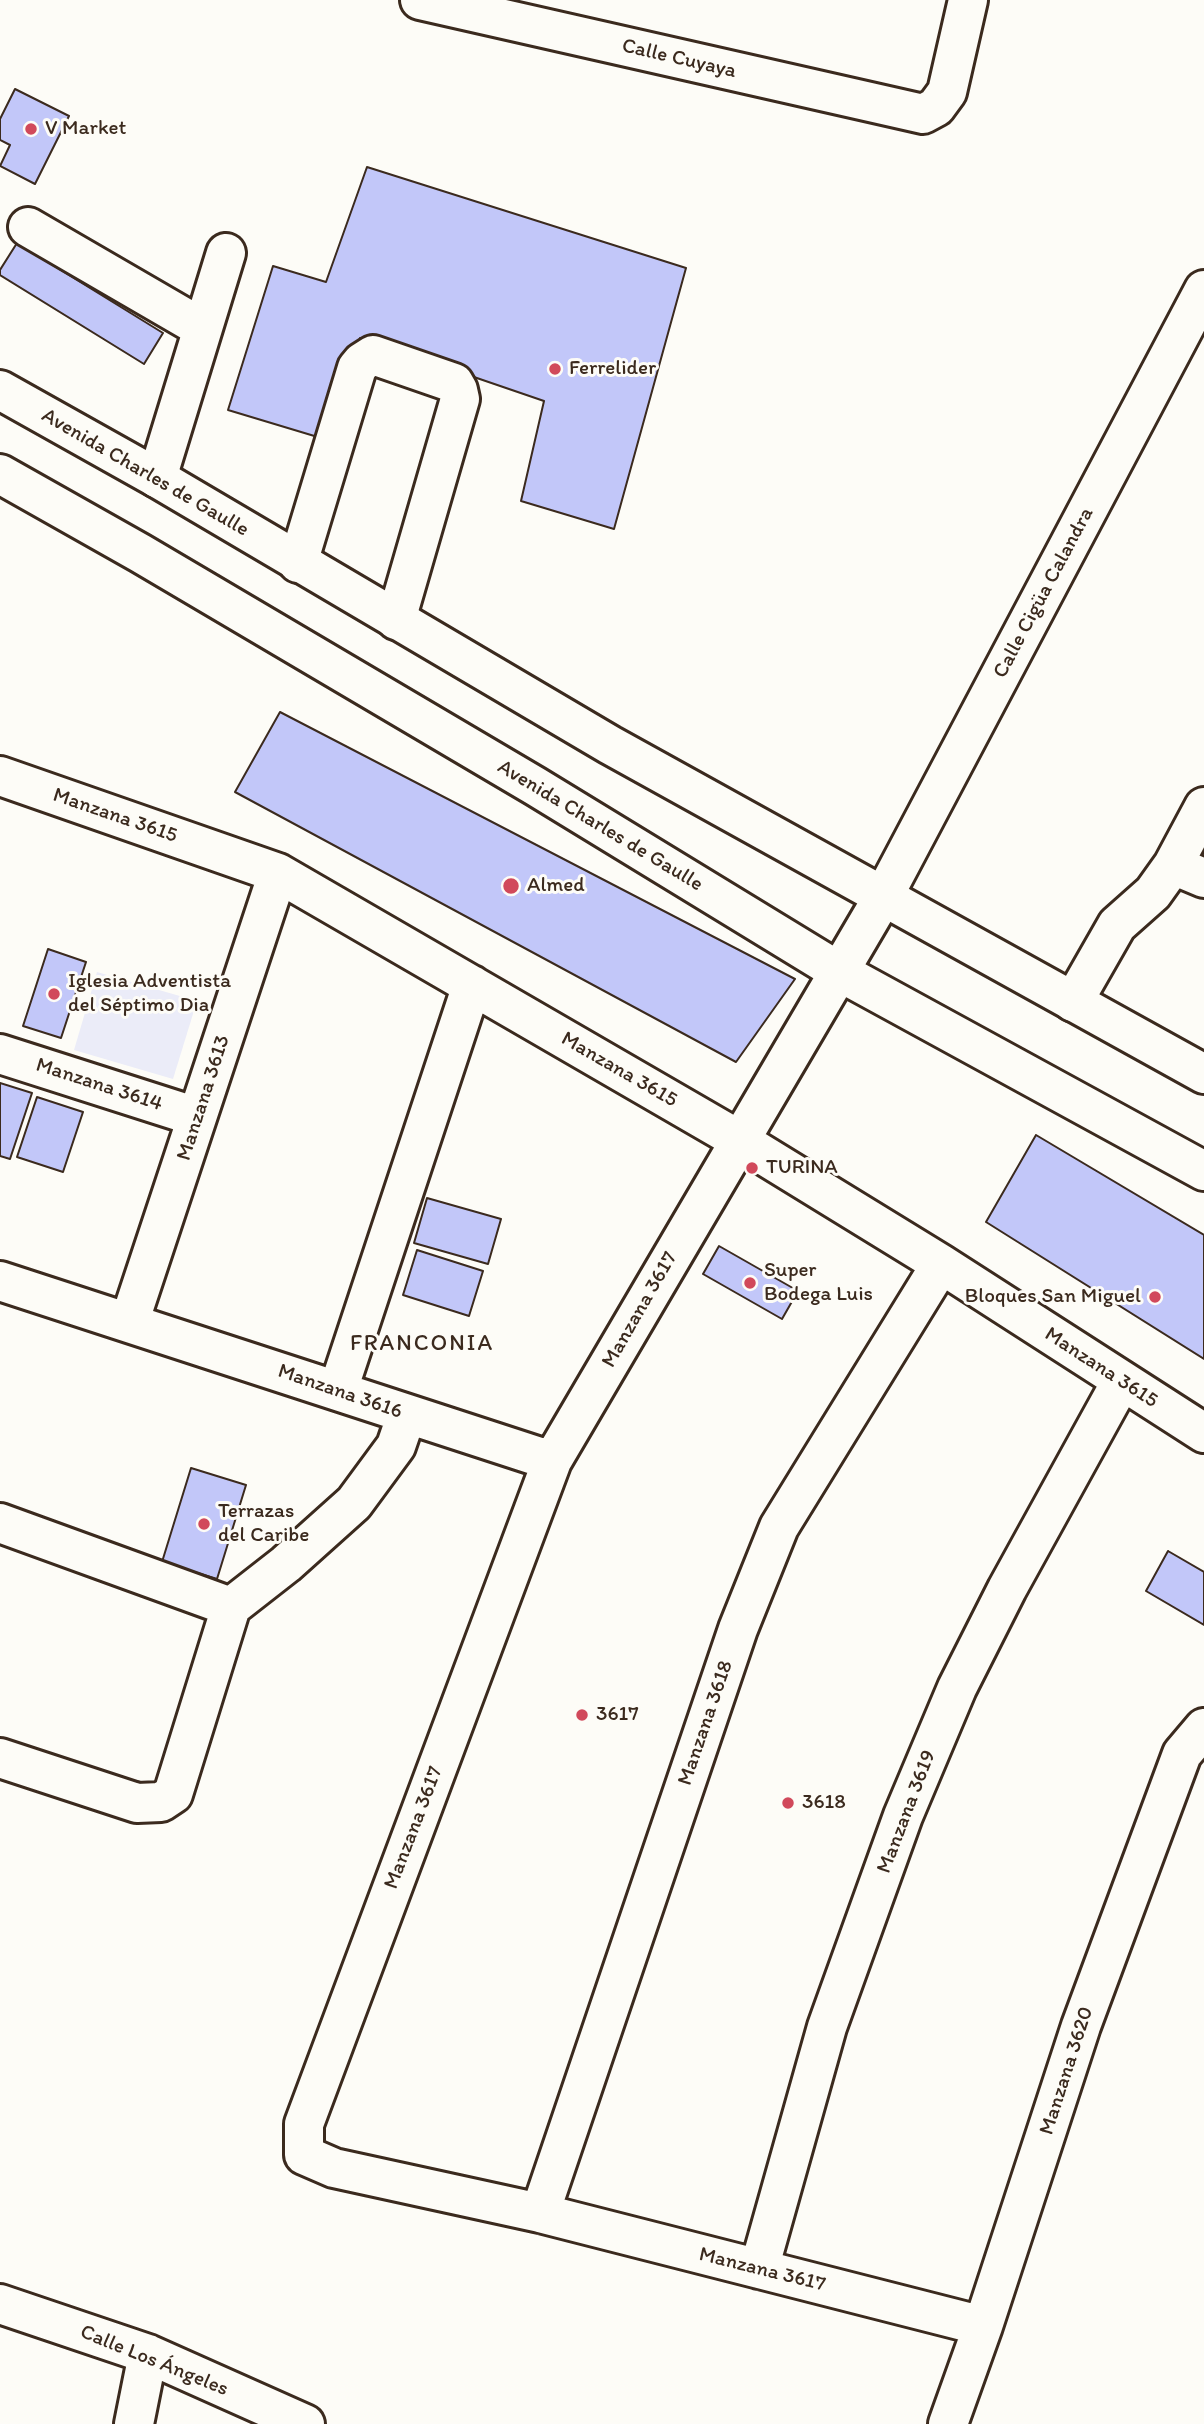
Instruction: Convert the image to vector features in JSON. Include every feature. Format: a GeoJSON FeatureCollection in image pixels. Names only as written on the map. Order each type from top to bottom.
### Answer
{"type":"FeatureCollection","features":[{"type":"Feature","properties":{"kind":"street","name":"Calle Cuyaya"},"geometry":{"type":"LineString","coordinates":[[420,0],[923,114],[936,107],[947,92],[968,0]]}},
{"type":"Feature","properties":{"kind":"street"},"geometry":{"type":"LineString","coordinates":[[27,227],[202,328]]}},
{"type":"Feature","properties":{"kind":"street"},"geometry":{"type":"LineString","coordinates":[[157,478],[226,253]]}},
{"type":"Feature","properties":{"kind":"street","name":"Calle Cigüa Calandra"},"geometry":{"type":"LineString","coordinates":[[883,897],[1204,290]]}},
{"type":"Feature","properties":{"kind":"street"},"geometry":{"type":"LineString","coordinates":[[298,563],[357,368],[362,362],[373,355],[454,383],[460,399],[396,620]]}},
{"type":"Feature","properties":{"kind":"street","name":"Avenida Charles de Gaulle"},"geometry":{"type":"LineString","coordinates":[[0,390],[157,478],[610,745],[1204,1074]]}},
{"type":"Feature","properties":{"kind":"street","name":"Avenida Charles de Gaulle"},"geometry":{"type":"LineString","coordinates":[[0,474],[140,553],[535,786],[838,971],[1204,1171]]}},
{"type":"Feature","properties":{"kind":"street","name":"Manzana 3615"},"geometry":{"type":"LineString","coordinates":[[0,776],[278,873],[739,1140],[941,1264],[1204,1433]]}},
{"type":"Feature","properties":{"kind":"street"},"geometry":{"type":"LineString","coordinates":[[1073,1002],[1116,925],[1153,893],[1189,872],[1204,807]]}},
{"type":"Feature","properties":{"kind":"street","name":"Manzana 3613"},"geometry":{"type":"LineString","coordinates":[[129,1323],[278,873]]}},
{"type":"Feature","properties":{"kind":"street","name":"Manzana 3617"},"geometry":{"type":"LineString","coordinates":[[883,897],[552,1461],[304,2124],[304,2155],[334,2168],[540,2213],[983,2326]]}},
{"type":"Feature","properties":{"kind":"street"},"geometry":{"type":"LineString","coordinates":[[338,1390],[472,985]]}},
{"type":"Feature","properties":{"kind":"street","name":"Manzana 3614"},"geometry":{"type":"LineString","coordinates":[[0,1054],[197,1116]]}},
{"type":"Feature","properties":{"kind":"street","name":"Manzana 3618"},"geometry":{"type":"LineString","coordinates":[[540,2213],[738,1629],[779,1527],[941,1264]]}},
{"type":"Feature","properties":{"kind":"street","name":"Manzana 3616"},"geometry":{"type":"LineString","coordinates":[[0,1281],[552,1461]]}},
{"type":"Feature","properties":{"kind":"street","name":"Manzana 3619"},"geometry":{"type":"LineString","coordinates":[[759,2269],[827,2027],[903,1816],[957,1688],[1006,1589],[1121,1382]]}},
{"type":"Feature","properties":{"kind":"street"},"geometry":{"type":"LineString","coordinates":[[0,1758],[137,1803],[161,1802],[173,1794],[231,1607],[286,1564],[354,1503],[396,1446],[407,1414]]}},
{"type":"Feature","properties":{"kind":"street"},"geometry":{"type":"LineString","coordinates":[[0,1523],[231,1607]]}},
{"type":"Feature","properties":{"kind":"street","name":"Manzana 3620"},"geometry":{"type":"LineString","coordinates":[[948,2424],[1090,2001],[1182,1754],[1204,1728]]}},
{"type":"Feature","properties":{"kind":"street","name":"Calle Los Ángeles"},"geometry":{"type":"LineString","coordinates":[[0,2304],[148,2354],[305,2424]]}},
{"type":"Feature","properties":{"kind":"street"},"geometry":{"type":"LineString","coordinates":[[134,2424],[148,2354]]}},
{"type":"Feature","properties":{"kind":"shaded area"},"geometry":{"type":"Polygon","coordinates":[[[97,972],[197,1001],[173,1079],[74,1050],[97,972]]]}},
{"type":"Feature","properties":{"kind":"building","name":"V Market"},"geometry":{"type":"Polygon","coordinates":[[[15,89],[69,116],[35,184],[0,166],[10,145],[0,140],[0,119],[15,89]]]}},
{"type":"Feature","properties":{"kind":"building","name":"Ferrelider"},"geometry":{"type":"Polygon","coordinates":[[[367,167],[686,268],[614,529],[521,501],[544,401],[360,338],[321,438],[228,410],[273,266],[326,282],[367,167]]]}},
{"type":"Feature","properties":{"kind":"building"},"geometry":{"type":"Polygon","coordinates":[[[17,243],[163,333],[144,364],[0,275],[0,270],[17,243]]]}},
{"type":"Feature","properties":{"kind":"building","name":"Almed"},"geometry":{"type":"Polygon","coordinates":[[[280,712],[795,979],[736,1062],[235,792],[280,712]]]}},
{"type":"Feature","properties":{"kind":"building","name":"Iglesia Adventista del Séptimo Dia"},"geometry":{"type":"Polygon","coordinates":[[[48,949],[86,962],[61,1038],[23,1026],[48,949]]]}},
{"type":"Feature","properties":{"kind":"building"},"geometry":{"type":"Polygon","coordinates":[[[0,1083],[32,1093],[10,1159],[0,1156],[0,1083]]]}},
{"type":"Feature","properties":{"kind":"building"},"geometry":{"type":"Polygon","coordinates":[[[37,1097],[83,1112],[63,1172],[17,1157],[37,1097]]]}},
{"type":"Feature","properties":{"kind":"building","name":"Bloques San Miguel"},"geometry":{"type":"Polygon","coordinates":[[[1036,1135],[1204,1235],[1204,1359],[986,1222],[1036,1135]]]}},
{"type":"Feature","properties":{"kind":"building"},"geometry":{"type":"Polygon","coordinates":[[[427,1198],[501,1219],[488,1264],[414,1243],[427,1198]]]}},
{"type":"Feature","properties":{"kind":"building","name":"Super Bodega Luis"},"geometry":{"type":"Polygon","coordinates":[[[719,1246],[798,1291],[782,1319],[703,1274],[719,1246]]]}},
{"type":"Feature","properties":{"kind":"building"},"geometry":{"type":"Polygon","coordinates":[[[417,1250],[483,1271],[469,1316],[403,1295],[417,1250]]]}},
{"type":"Feature","properties":{"kind":"building","name":"Terrazas del Caribe"},"geometry":{"type":"Polygon","coordinates":[[[191,1468],[246,1485],[217,1579],[162,1562],[191,1468]]]}},
{"type":"Feature","properties":{"kind":"building"},"geometry":{"type":"Polygon","coordinates":[[[1168,1551],[1204,1572],[1204,1625],[1146,1591],[1168,1551]]]}},
{"type":"Feature","properties":{"kind":"place","name":"V Market"},"geometry":{"type":"Point","coordinates":[31,129]}},
{"type":"Feature","properties":{"kind":"place","name":"Ferrelider"},"geometry":{"type":"Point","coordinates":[555,369]}},
{"type":"Feature","properties":{"kind":"place","name":"Almed"},"geometry":{"type":"Point","coordinates":[511,886]}},
{"type":"Feature","properties":{"kind":"place","name":"Iglesia Adventista del Séptimo Dia"},"geometry":{"type":"Point","coordinates":[54,994]}},
{"type":"Feature","properties":{"kind":"place","name":"TURINA"},"geometry":{"type":"Point","coordinates":[752,1168]}},
{"type":"Feature","properties":{"kind":"place","name":"Super Bodega Luis"},"geometry":{"type":"Point","coordinates":[750,1283]}},
{"type":"Feature","properties":{"kind":"place","name":"Bloques San Miguel"},"geometry":{"type":"Point","coordinates":[1155,1297]}},
{"type":"Feature","properties":{"kind":"place","name":"Terrazas del Caribe"},"geometry":{"type":"Point","coordinates":[204,1524]}},
{"type":"Feature","properties":{"kind":"place","name":"3617"},"geometry":{"type":"Point","coordinates":[582,1715]}},
{"type":"Feature","properties":{"kind":"place","name":"3618"},"geometry":{"type":"Point","coordinates":[788,1803]}},
{"type":"Feature","properties":{"kind":"district","name":"FRANCONIA"},"geometry":{"type":"Point","coordinates":[422,1344]}}]}
